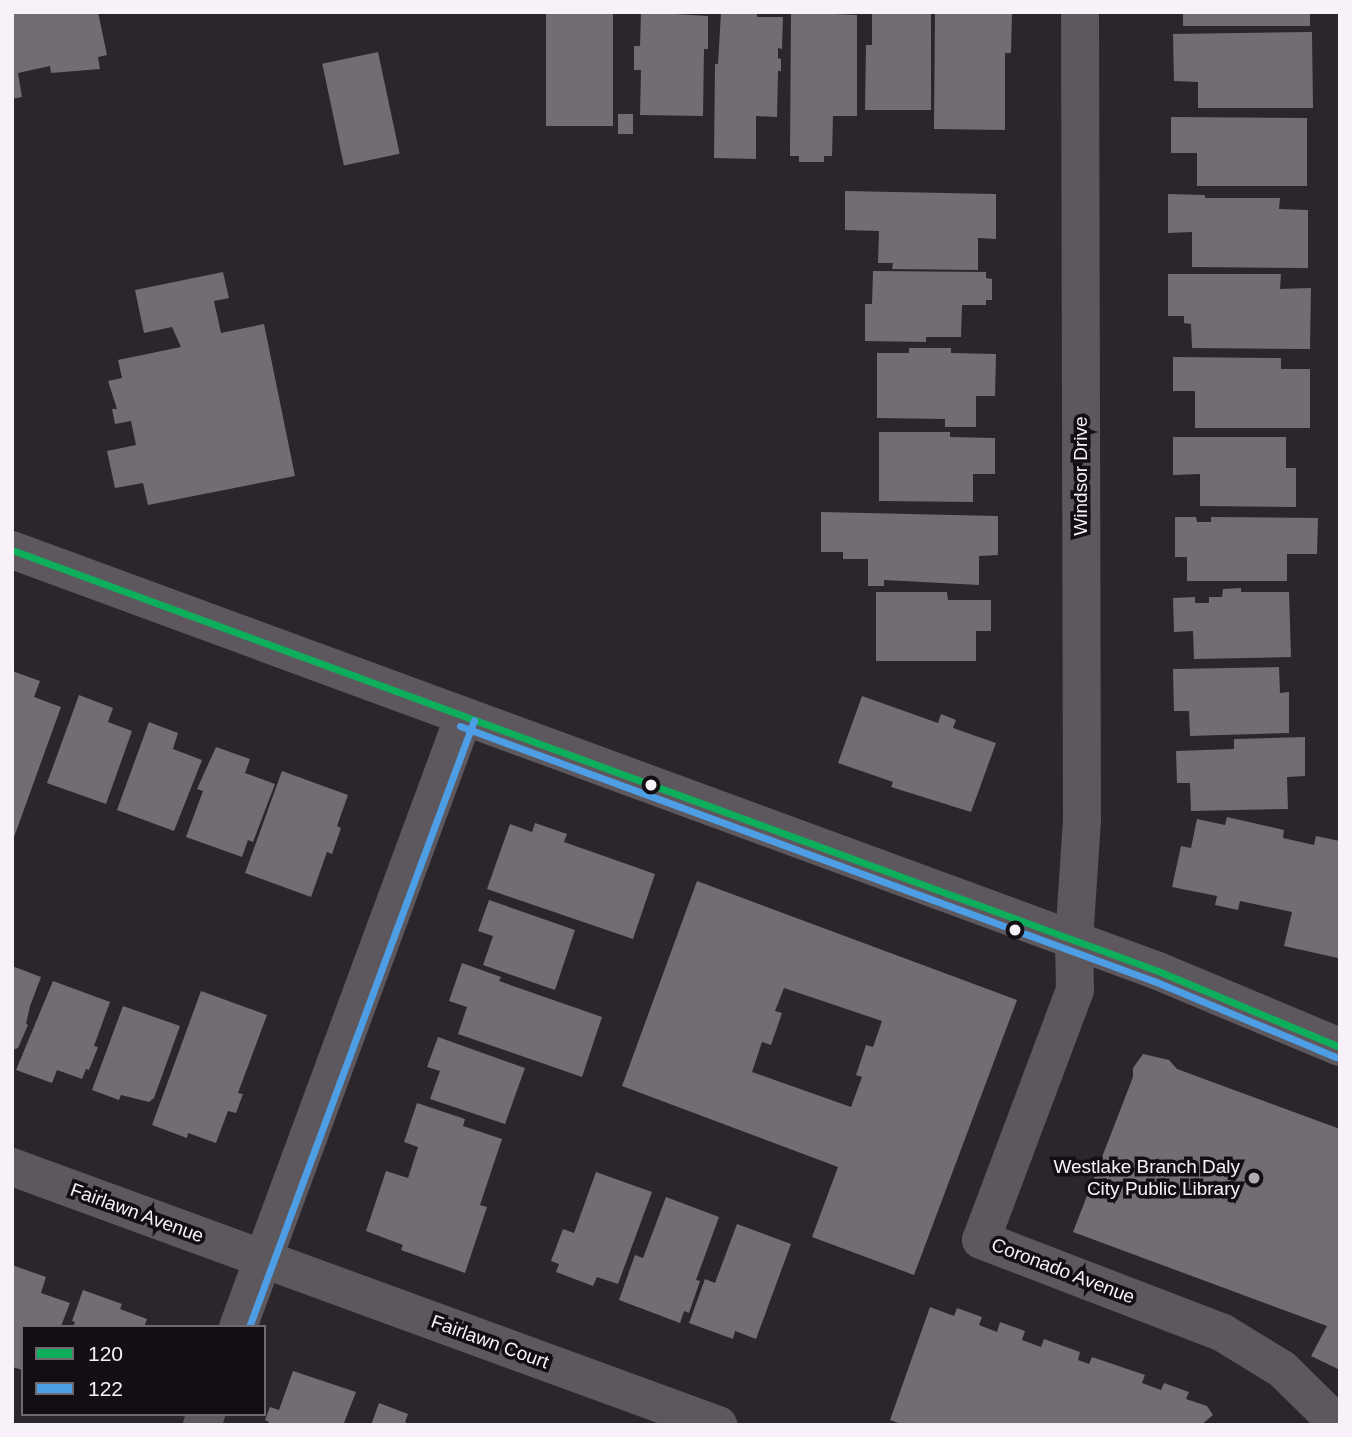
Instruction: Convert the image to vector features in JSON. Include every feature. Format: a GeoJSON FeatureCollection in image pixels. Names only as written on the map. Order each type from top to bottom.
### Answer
{"type":"FeatureCollection","features":[{"type":"Feature","properties":{"kind":"street","name":"Windsor Drive"},"geometry":{"type":"LineString","coordinates":[[1074,940],[1082,820],[1080,12]]}},
{"type":"Feature","properties":{"kind":"street"},"geometry":{"type":"LineString","coordinates":[[12,550],[1074,940],[1248,1007],[1340,1047]]}},
{"type":"Feature","properties":{"kind":"street"},"geometry":{"type":"LineString","coordinates":[[238,1325],[464,716]]}},
{"type":"Feature","properties":{"kind":"street","name":"Coronado Avenue"},"geometry":{"type":"LineString","coordinates":[[1074,940],[1075,990],[981,1240],[1223,1333],[1282,1369],[1339,1425]]}},
{"type":"Feature","properties":{"kind":"street","name":"Fairlawn Avenue"},"geometry":{"type":"LineString","coordinates":[[12,1167],[262,1259]]}},
{"type":"Feature","properties":{"kind":"street","name":"Fairlawn Court"},"geometry":{"type":"LineString","coordinates":[[262,1259],[718,1425]]}},
{"type":"Feature","properties":{"kind":"building"},"geometry":{"type":"Polygon","coordinates":[[[12,12],[98,12],[107,55],[98,57],[100,69],[51,73],[50,66],[18,73],[22,97],[12,99],[12,12]]]}},
{"type":"Feature","properties":{"kind":"building"},"geometry":{"type":"Polygon","coordinates":[[[546,12],[613,12],[613,126],[546,126],[546,12]]]}},
{"type":"Feature","properties":{"kind":"building"},"geometry":{"type":"Polygon","coordinates":[[[641,12],[708,16],[708,49],[704,49],[703,116],[640,115],[641,70],[634,70],[634,46],[640,46],[641,12]]]}},
{"type":"Feature","properties":{"kind":"building"},"geometry":{"type":"Polygon","coordinates":[[[721,12],[757,12],[757,17],[783,17],[782,49],[778,48],[781,71],[778,71],[777,117],[756,116],[756,159],[714,158],[715,64],[718,64],[721,12]]]}},
{"type":"Feature","properties":{"kind":"building"},"geometry":{"type":"Polygon","coordinates":[[[791,12],[857,15],[857,116],[833,116],[832,156],[824,156],[824,162],[799,162],[799,156],[790,156],[791,12]]]}},
{"type":"Feature","properties":{"kind":"building"},"geometry":{"type":"Polygon","coordinates":[[[872,12],[931,12],[931,110],[865,110],[866,45],[872,45],[872,12]]]}},
{"type":"Feature","properties":{"kind":"building"},"geometry":{"type":"Polygon","coordinates":[[[935,12],[1012,12],[1011,53],[1005,53],[1005,130],[934,129],[935,12]]]}},
{"type":"Feature","properties":{"kind":"building"},"geometry":{"type":"Polygon","coordinates":[[[1183,12],[1310,12],[1310,26],[1183,26],[1183,12]]]}},
{"type":"Feature","properties":{"kind":"building"},"geometry":{"type":"Polygon","coordinates":[[[1312,32],[1313,108],[1198,108],[1198,82],[1174,81],[1173,34],[1312,32]]]}},
{"type":"Feature","properties":{"kind":"building"},"geometry":{"type":"Polygon","coordinates":[[[378,52],[400,154],[344,166],[322,64],[378,52]]]}},
{"type":"Feature","properties":{"kind":"building"},"geometry":{"type":"Polygon","coordinates":[[[618,114],[633,114],[633,134],[618,134],[618,114]]]}},
{"type":"Feature","properties":{"kind":"building"},"geometry":{"type":"Polygon","coordinates":[[[1171,117],[1307,118],[1307,186],[1197,186],[1197,153],[1171,153],[1171,117]]]}},
{"type":"Feature","properties":{"kind":"building"},"geometry":{"type":"Polygon","coordinates":[[[845,191],[996,194],[996,239],[978,238],[978,270],[892,269],[893,263],[878,263],[879,231],[845,230],[845,191]]]}},
{"type":"Feature","properties":{"kind":"building"},"geometry":{"type":"Polygon","coordinates":[[[1168,194],[1205,195],[1205,198],[1280,198],[1279,209],[1308,210],[1308,268],[1192,267],[1192,232],[1168,233],[1168,194]]]}},
{"type":"Feature","properties":{"kind":"building"},"geometry":{"type":"Polygon","coordinates":[[[873,271],[986,272],[986,278],[992,279],[992,300],[986,300],[986,305],[962,305],[961,337],[926,337],[926,342],[865,341],[865,304],[872,304],[873,271]]]}},
{"type":"Feature","properties":{"kind":"building"},"geometry":{"type":"Polygon","coordinates":[[[223,272],[229,298],[214,301],[221,333],[264,324],[295,476],[148,505],[143,483],[115,488],[107,451],[136,445],[131,421],[115,424],[112,409],[117,409],[108,381],[122,378],[118,360],[181,347],[172,327],[144,333],[135,290],[223,272]]]}},
{"type":"Feature","properties":{"kind":"building"},"geometry":{"type":"Polygon","coordinates":[[[1168,274],[1281,274],[1280,289],[1311,288],[1310,349],[1192,348],[1191,324],[1184,323],[1184,316],[1168,316],[1168,274]]]}},
{"type":"Feature","properties":{"kind":"building"},"geometry":{"type":"Polygon","coordinates":[[[909,348],[951,348],[951,353],[996,354],[995,396],[976,396],[976,427],[945,427],[945,419],[877,418],[877,353],[909,353],[909,348]]]}},
{"type":"Feature","properties":{"kind":"building"},"geometry":{"type":"Polygon","coordinates":[[[1173,357],[1281,358],[1281,369],[1310,369],[1310,428],[1195,428],[1195,391],[1173,391],[1173,357]]]}},
{"type":"Feature","properties":{"kind":"building"},"geometry":{"type":"Polygon","coordinates":[[[879,432],[950,432],[950,437],[995,438],[995,474],[973,474],[973,502],[879,501],[879,432]]]}},
{"type":"Feature","properties":{"kind":"building"},"geometry":{"type":"Polygon","coordinates":[[[1173,437],[1286,437],[1286,468],[1296,468],[1296,507],[1200,506],[1200,474],[1173,475],[1173,437]]]}},
{"type":"Feature","properties":{"kind":"building"},"geometry":{"type":"Polygon","coordinates":[[[821,512],[998,516],[998,555],[979,556],[979,585],[884,580],[884,586],[868,586],[868,559],[843,559],[843,552],[821,552],[821,512]]]}},
{"type":"Feature","properties":{"kind":"building"},"geometry":{"type":"Polygon","coordinates":[[[1175,517],[1196,517],[1197,522],[1211,522],[1211,517],[1318,518],[1317,554],[1287,554],[1287,581],[1187,581],[1187,557],[1175,557],[1175,517]]]}},
{"type":"Feature","properties":{"kind":"building"},"geometry":{"type":"Polygon","coordinates":[[[1241,588],[1241,592],[1289,592],[1291,657],[1194,659],[1193,631],[1174,632],[1173,598],[1195,597],[1195,603],[1209,603],[1209,597],[1222,597],[1223,589],[1241,588]]]}},
{"type":"Feature","properties":{"kind":"building"},"geometry":{"type":"Polygon","coordinates":[[[876,592],[947,592],[948,600],[991,600],[991,631],[976,631],[976,661],[876,661],[876,592]]]}},
{"type":"Feature","properties":{"kind":"building"},"geometry":{"type":"Polygon","coordinates":[[[1279,667],[1280,693],[1289,692],[1289,733],[1190,736],[1189,711],[1174,711],[1173,669],[1279,667]]]}},
{"type":"Feature","properties":{"kind":"building"},"geometry":{"type":"Polygon","coordinates":[[[12,671],[40,681],[34,697],[61,707],[13,840],[12,671]]]}},
{"type":"Feature","properties":{"kind":"building"},"geometry":{"type":"Polygon","coordinates":[[[79,695],[113,708],[108,722],[132,731],[106,804],[47,783],[79,695]]]}},
{"type":"Feature","properties":{"kind":"building"},"geometry":{"type":"Polygon","coordinates":[[[862,696],[938,723],[941,714],[956,720],[953,728],[996,743],[971,812],[891,787],[893,782],[838,763],[862,696]]]}},
{"type":"Feature","properties":{"kind":"building"},"geometry":{"type":"Polygon","coordinates":[[[149,722],[178,733],[173,749],[202,760],[174,831],[117,810],[149,722]]]}},
{"type":"Feature","properties":{"kind":"building"},"geometry":{"type":"Polygon","coordinates":[[[1305,737],[1305,776],[1287,777],[1288,809],[1191,811],[1190,783],[1177,783],[1176,751],[1234,749],[1234,739],[1305,737]]]}},
{"type":"Feature","properties":{"kind":"building"},"geometry":{"type":"Polygon","coordinates":[[[216,747],[250,759],[245,773],[275,784],[253,842],[248,840],[242,857],[186,837],[203,791],[197,789],[216,747]]]}},
{"type":"Feature","properties":{"kind":"building"},"geometry":{"type":"Polygon","coordinates":[[[282,771],[348,795],[337,826],[341,828],[332,854],[327,852],[311,897],[245,873],[282,771]]]}},
{"type":"Feature","properties":{"kind":"building"},"geometry":{"type":"Polygon","coordinates":[[[1227,817],[1284,830],[1283,838],[1314,845],[1316,836],[1340,841],[1338,958],[1284,946],[1292,912],[1240,901],[1238,910],[1215,905],[1217,896],[1172,887],[1181,846],[1191,848],[1197,819],[1225,825],[1227,817]]]}},
{"type":"Feature","properties":{"kind":"building"},"geometry":{"type":"Polygon","coordinates":[[[535,823],[567,834],[564,842],[655,874],[633,939],[487,889],[510,824],[532,832],[535,823]]]}},
{"type":"Feature","properties":{"kind":"building"},"geometry":{"type":"Polygon","coordinates":[[[697,881],[1017,1000],[914,1275],[812,1237],[838,1167],[622,1086],[697,881]],[[784,988],[775,1011],[782,1013],[771,1045],[762,1042],[752,1072],[851,1107],[862,1077],[856,1075],[866,1045],[873,1047],[882,1021],[784,988]]]}},
{"type":"Feature","properties":{"kind":"building"},"geometry":{"type":"Polygon","coordinates":[[[489,900],[575,930],[555,990],[483,965],[493,936],[478,931],[489,900]]]}},
{"type":"Feature","properties":{"kind":"building"},"geometry":{"type":"Polygon","coordinates":[[[462,963],[501,977],[499,981],[602,1017],[582,1077],[458,1034],[467,1007],[449,1001],[462,963]]]}},
{"type":"Feature","properties":{"kind":"building"},"geometry":{"type":"Polygon","coordinates":[[[12,966],[41,977],[30,1006],[28,1025],[18,1048],[12,1050],[12,966]]]}},
{"type":"Feature","properties":{"kind":"building"},"geometry":{"type":"Polygon","coordinates":[[[53,981],[110,1002],[94,1046],[98,1047],[89,1070],[86,1069],[82,1079],[57,1070],[52,1083],[16,1070],[53,981]]]}},
{"type":"Feature","properties":{"kind":"building"},"geometry":{"type":"Polygon","coordinates":[[[201,991],[267,1015],[238,1093],[243,1094],[236,1113],[228,1111],[216,1143],[188,1133],[187,1138],[152,1125],[201,991]]]}},
{"type":"Feature","properties":{"kind":"building"},"geometry":{"type":"Polygon","coordinates":[[[123,1006],[180,1026],[154,1098],[149,1102],[121,1095],[119,1100],[92,1090],[123,1006]]]}},
{"type":"Feature","properties":{"kind":"building"},"geometry":{"type":"Polygon","coordinates":[[[438,1037],[525,1068],[505,1124],[430,1099],[440,1071],[427,1067],[438,1037]]]}},
{"type":"Feature","properties":{"kind":"building"},"geometry":{"type":"Polygon","coordinates":[[[1143,1054],[1169,1060],[1177,1069],[1340,1129],[1340,1370],[1311,1356],[1327,1326],[1073,1232],[1133,1077],[1133,1068],[1143,1054]]]}},
{"type":"Feature","properties":{"kind":"building"},"geometry":{"type":"Polygon","coordinates":[[[417,1103],[465,1119],[463,1126],[502,1139],[480,1205],[487,1207],[465,1273],[401,1250],[403,1245],[366,1231],[386,1171],[408,1178],[418,1147],[404,1142],[417,1103]]]}},
{"type":"Feature","properties":{"kind":"building"},"geometry":{"type":"Polygon","coordinates":[[[596,1172],[652,1192],[618,1284],[597,1277],[593,1286],[556,1272],[559,1264],[551,1261],[563,1229],[574,1233],[596,1172]]]}},
{"type":"Feature","properties":{"kind":"building"},"geometry":{"type":"Polygon","coordinates":[[[666,1197],[719,1217],[696,1280],[700,1281],[689,1313],[684,1311],[680,1323],[619,1300],[635,1255],[643,1258],[666,1197]]]}},
{"type":"Feature","properties":{"kind":"building"},"geometry":{"type":"Polygon","coordinates":[[[737,1224],[791,1244],[756,1339],[735,1331],[733,1339],[689,1323],[705,1279],[715,1283],[737,1224]]]}},
{"type":"Feature","properties":{"kind":"building"},"geometry":{"type":"Polygon","coordinates":[[[12,1265],[46,1277],[41,1293],[70,1303],[61,1325],[21,1325],[21,1369],[12,1367],[12,1265]]]}},
{"type":"Feature","properties":{"kind":"building"},"geometry":{"type":"Polygon","coordinates":[[[83,1290],[122,1304],[120,1309],[147,1319],[145,1325],[74,1325],[75,1322],[72,1321],[83,1290]]]}},
{"type":"Feature","properties":{"kind":"building"},"geometry":{"type":"Polygon","coordinates":[[[930,1307],[954,1316],[957,1308],[982,1317],[979,1325],[997,1332],[1000,1322],[1025,1331],[1022,1340],[1041,1347],[1044,1339],[1080,1352],[1078,1360],[1089,1364],[1092,1357],[1145,1375],[1142,1383],[1161,1390],[1164,1383],[1189,1392],[1186,1399],[1207,1406],[1213,1415],[1201,1425],[904,1425],[890,1420],[930,1307]]]}},
{"type":"Feature","properties":{"kind":"building"},"geometry":{"type":"Polygon","coordinates":[[[293,1371],[356,1392],[344,1423],[268,1425],[269,1422],[265,1420],[270,1407],[279,1410],[293,1371]]]}},
{"type":"Feature","properties":{"kind":"building"},"geometry":{"type":"Polygon","coordinates":[[[379,1403],[408,1414],[405,1422],[412,1425],[371,1425],[379,1403]]]}},
{"type":"Feature","properties":{"kind":"transit line","name":"120"},"geometry":{"type":"LineString","coordinates":[[12,550],[1158,971],[1340,1047]]}},
{"type":"Feature","properties":{"kind":"transit line","name":"122"},"geometry":{"type":"LineString","coordinates":[[250,1325],[474,720]]}},
{"type":"Feature","properties":{"kind":"transit line","name":"122"},"geometry":{"type":"LineString","coordinates":[[460,726],[1154,981],[1336,1057]]}},
{"type":"Feature","properties":{"kind":"place","name":"Westlake Branch Daly City Public Library"},"geometry":{"type":"Point","coordinates":[1254,1178]}}]}
